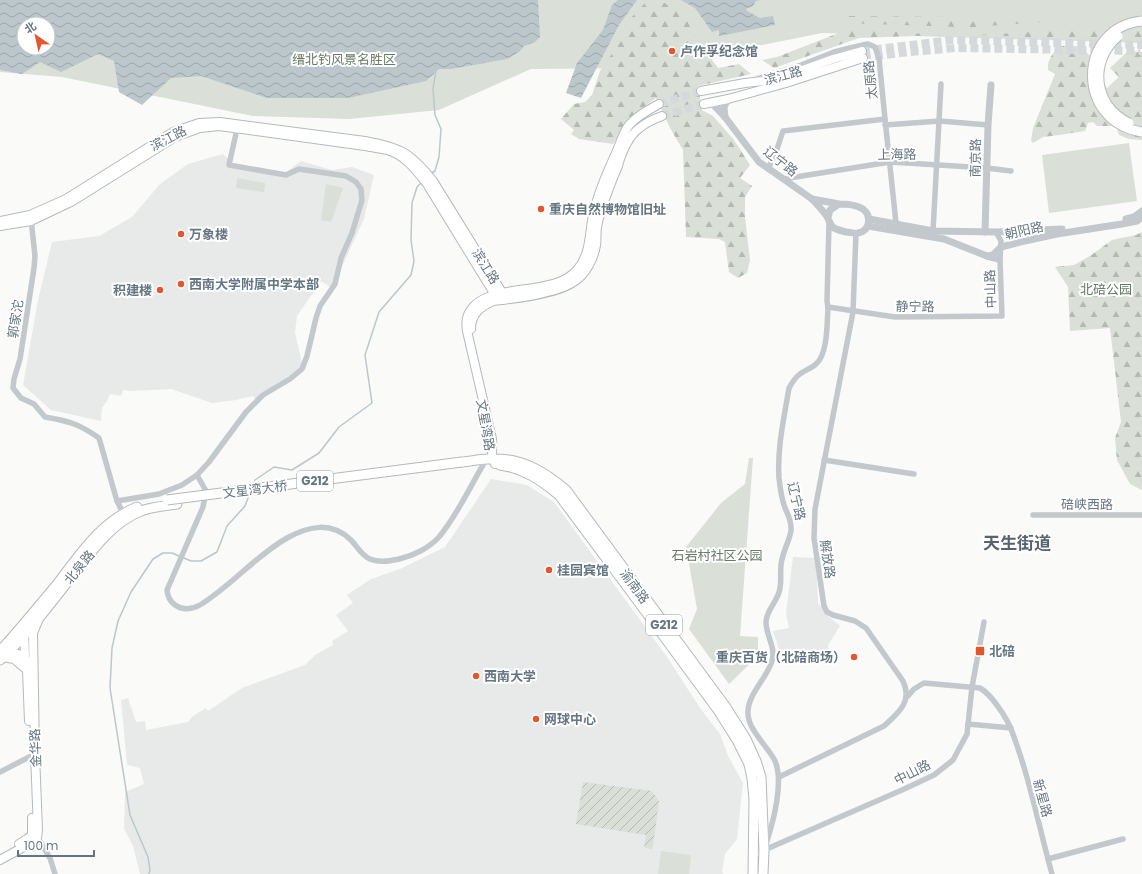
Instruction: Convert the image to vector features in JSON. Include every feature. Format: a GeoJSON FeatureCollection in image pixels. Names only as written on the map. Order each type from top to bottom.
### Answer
{"type":"FeatureCollection","features":[{"type":"Feature","properties":{"kind":"main road"},"geometry":{"type":"LineString","coordinates":[[1142,21],[1122,26],[1104,41],[1097,51],[1093,64],[1092,77],[1093,89],[1097,100],[1104,111],[1118,124],[1132,131],[1142,132]]}},
{"type":"Feature","properties":{"kind":"main road"},"geometry":{"type":"LineString","coordinates":[[1142,26],[1125,31],[1116,37],[1109,45],[1103,54],[1099,66],[1099,77],[1103,98],[1110,108],[1122,119],[1135,125],[1142,126]]}},
{"type":"Feature","properties":{"kind":"main road","name":"滨江路"},"geometry":{"type":"LineString","coordinates":[[701,91],[745,82],[770,79],[797,72],[833,59],[863,54],[786,83],[728,100],[708,103]]}},
{"type":"Feature","properties":{"kind":"main road","name":"文星湾路"},"geometry":{"type":"LineString","coordinates":[[495,460],[497,442],[471,330],[471,324],[476,312],[500,296],[562,281],[568,278],[579,268],[584,260],[588,248],[598,195],[621,140],[629,126],[646,111],[659,104]]}},
{"type":"Feature","properties":{"kind":"main road","name":"文星湾路"},"geometry":{"type":"LineString","coordinates":[[500,296],[558,290],[570,285],[581,276],[591,261],[596,247],[597,228],[600,215],[627,143],[636,131],[648,121],[662,116]]}},
{"type":"Feature","properties":{"kind":"main road","name":"滨江路"},"geometry":{"type":"LineString","coordinates":[[0,221],[31,218],[66,199],[173,132],[200,122],[220,122],[365,141],[387,148],[402,157],[416,169],[454,222],[500,296]]}},
{"type":"Feature","properties":{"kind":"main road","name":"滨江路"},"geometry":{"type":"LineString","coordinates":[[0,226],[31,218],[72,202],[175,137],[200,128],[219,126],[387,148]]}},
{"type":"Feature","properties":{"kind":"main road","name":"渝南路"},"geometry":{"type":"LineString","coordinates":[[462,465],[495,460],[522,463],[549,476],[566,490],[746,739],[756,761],[761,777],[764,851],[763,874]]}},
{"type":"Feature","properties":{"kind":"main road","name":"渝南路"},"geometry":{"type":"LineString","coordinates":[[462,465],[483,465],[495,460],[533,475],[559,495],[718,710],[737,740],[749,764],[752,778],[754,799],[753,874]]}},
{"type":"Feature","properties":{"kind":"main road","name":"文星湾大桥"},"geometry":{"type":"LineString","coordinates":[[167,500],[462,465]]}},
{"type":"Feature","properties":{"kind":"main road","name":"文星湾大桥"},"geometry":{"type":"LineString","coordinates":[[177,504],[462,465]]}},
{"type":"Feature","properties":{"kind":"main road","name":"北泉路"},"geometry":{"type":"LineString","coordinates":[[2,655],[24,630],[106,525],[123,513],[140,506],[167,500]]}},
{"type":"Feature","properties":{"kind":"main road","name":"北泉路"},"geometry":{"type":"LineString","coordinates":[[24,630],[40,616],[97,545],[111,530],[127,518],[142,511],[177,504]]}},
{"type":"Feature","properties":{"kind":"main road","name":"金华路"},"geometry":{"type":"LineString","coordinates":[[33,828],[30,669],[33,633],[40,616]]}},
{"type":"Feature","properties":{"kind":"main road"},"geometry":{"type":"LineString","coordinates":[[24,630],[25,657],[30,669]]}},
{"type":"Feature","properties":{"kind":"main road"},"geometry":{"type":"LineString","coordinates":[[2,655],[18,653],[25,657]]}},
{"type":"Feature","properties":{"kind":"main road"},"geometry":{"type":"LineString","coordinates":[[2,655],[14,659],[30,669]]}},
{"type":"Feature","properties":{"kind":"main road","name":"金华路"},"geometry":{"type":"LineString","coordinates":[[32,755],[38,830],[37,838]]}},
{"type":"Feature","properties":{"kind":"main road"},"geometry":{"type":"LineString","coordinates":[[0,854],[27,839],[32,834],[33,828]]}},
{"type":"Feature","properties":{"kind":"main road"},"geometry":{"type":"LineString","coordinates":[[0,860],[37,838]]}},
{"type":"Feature","properties":{"kind":"street","name":"太原路"},"geometry":{"type":"LineString","coordinates":[[745,82],[801,65],[834,52],[868,44],[875,47],[879,58],[896,223]]}},
{"type":"Feature","properties":{"kind":"street"},"geometry":{"type":"LineString","coordinates":[[933,231],[941,84]]}},
{"type":"Feature","properties":{"kind":"street","name":"南京路"},"geometry":{"type":"LineString","coordinates":[[985,232],[988,126],[991,85]]}},
{"type":"Feature","properties":{"kind":"street"},"geometry":{"type":"LineString","coordinates":[[725,117],[724,107],[728,100]]}},
{"type":"Feature","properties":{"kind":"street","name":"辽宁路"},"geometry":{"type":"LineString","coordinates":[[708,103],[725,117],[759,162],[812,199],[828,220],[828,307],[824,348],[822,357],[816,364],[800,374],[789,388],[778,456],[781,496],[784,507],[790,517],[790,531],[780,567],[781,585],[779,594],[768,613],[766,623],[773,647],[772,659],[768,670],[748,707],[750,724],[774,759],[779,777],[773,823],[764,851]]}},
{"type":"Feature","properties":{"kind":"street"},"geometry":{"type":"LineString","coordinates":[[768,169],[780,143],[783,131],[885,122],[940,121],[988,126]]}},
{"type":"Feature","properties":{"kind":"street"},"geometry":{"type":"LineString","coordinates":[[116,501],[159,494],[182,485],[197,475],[209,462],[246,412],[263,395],[290,379],[302,369],[307,356],[320,306],[335,284],[341,258],[352,233],[362,200],[361,189],[356,182],[346,176],[299,169],[286,175],[228,165],[237,129]]}},
{"type":"Feature","properties":{"kind":"street","name":"上海路"},"geometry":{"type":"LineString","coordinates":[[783,179],[890,162],[987,168],[1011,171]]}},
{"type":"Feature","properties":{"kind":"street","name":"辽宁路"},"geometry":{"type":"LineString","coordinates":[[812,199],[839,204]]}},
{"type":"Feature","properties":{"kind":"street"},"geometry":{"type":"LineString","coordinates":[[839,204],[863,210],[868,214],[869,223],[862,232],[856,233],[836,229],[828,220],[830,210],[839,204]]}},
{"type":"Feature","properties":{"kind":"street"},"geometry":{"type":"LineString","coordinates":[[869,223],[896,223],[933,231],[996,232],[1055,230],[1121,220],[1134,217],[1142,212]]}},
{"type":"Feature","properties":{"kind":"street","name":"朝阳路"},"geometry":{"type":"LineString","coordinates":[[987,256],[993,255],[1001,247],[1016,243],[1057,234],[1137,221],[1142,217]]}},
{"type":"Feature","properties":{"kind":"street","name":"郭家沱"},"geometry":{"type":"LineString","coordinates":[[31,218],[35,256],[34,268],[20,360],[14,379],[13,388],[21,398],[34,404],[45,417],[66,420],[85,428],[99,438],[116,501],[123,513]]}},
{"type":"Feature","properties":{"kind":"street"},"geometry":{"type":"LineString","coordinates":[[869,223],[944,240],[1000,260]]}},
{"type":"Feature","properties":{"kind":"street"},"geometry":{"type":"LineString","coordinates":[[1016,231],[1011,237],[1016,243]]}},
{"type":"Feature","properties":{"kind":"street"},"geometry":{"type":"LineString","coordinates":[[996,232],[1001,242],[1001,247]]}},
{"type":"Feature","properties":{"kind":"street","name":"解放路"},"geometry":{"type":"LineString","coordinates":[[856,233],[853,312],[815,509],[814,538],[824,606],[827,612],[855,621],[866,628],[903,681],[908,696]]}},
{"type":"Feature","properties":{"kind":"street","name":"中山路"},"geometry":{"type":"LineString","coordinates":[[1001,247],[1002,316]]}},
{"type":"Feature","properties":{"kind":"street","name":"静宁路"},"geometry":{"type":"LineString","coordinates":[[828,307],[853,312],[896,317],[1002,316]]}},
{"type":"Feature","properties":{"kind":"street"},"geometry":{"type":"LineString","coordinates":[[824,460],[914,474]]}},
{"type":"Feature","properties":{"kind":"street"},"geometry":{"type":"LineString","coordinates":[[197,475],[206,491],[203,507],[167,590],[168,598],[171,602],[182,608],[192,608],[200,605],[276,546],[298,533],[314,528],[333,528],[339,531],[351,540],[363,555],[369,559],[384,562],[408,557],[423,549],[438,538],[452,518],[483,465]]}},
{"type":"Feature","properties":{"kind":"street","name":"碚峡西路"},"geometry":{"type":"LineString","coordinates":[[1033,515],[1142,515]]}},
{"type":"Feature","properties":{"kind":"street","name":"中山路"},"geometry":{"type":"LineString","coordinates":[[753,855],[934,775],[953,760],[964,740],[968,724],[972,687],[983,625]]}},
{"type":"Feature","properties":{"kind":"street"},"geometry":{"type":"LineString","coordinates":[[779,777],[884,726],[896,715],[914,689],[924,683],[972,687]]}},
{"type":"Feature","properties":{"kind":"street","name":"新星路"},"geometry":{"type":"LineString","coordinates":[[972,687],[980,688],[987,692],[1011,728],[1028,783],[1052,874]]}},
{"type":"Feature","properties":{"kind":"street"},"geometry":{"type":"LineString","coordinates":[[968,724],[1011,728]]}},
{"type":"Feature","properties":{"kind":"street"},"geometry":{"type":"LineString","coordinates":[[0,772],[32,755]]}},
{"type":"Feature","properties":{"kind":"street"},"geometry":{"type":"LineString","coordinates":[[33,828],[37,838],[50,858],[54,874]]}},
{"type":"Feature","properties":{"kind":"street"},"geometry":{"type":"LineString","coordinates":[[27,839],[37,838]]}},
{"type":"Feature","properties":{"kind":"street"},"geometry":{"type":"LineString","coordinates":[[1048,859],[1123,840]]}},
{"type":"Feature","properties":{"kind":"shaded area","name":"西南大学附属中学本部"},"geometry":{"type":"Polygon","coordinates":[[[223,154],[234,164],[285,173],[301,161],[332,170],[352,167],[374,175],[364,219],[332,288],[321,281],[297,316],[295,332],[302,364],[291,380],[256,401],[253,396],[212,403],[171,389],[123,390],[121,396],[110,394],[102,408],[101,421],[51,410],[23,385],[38,300],[52,242],[99,236],[132,217],[160,184],[188,164],[223,154]]]}},
{"type":"Feature","properties":{"kind":"shaded area","name":"西南大学"},"geometry":{"type":"Polygon","coordinates":[[[491,479],[527,485],[554,502],[667,657],[700,708],[720,734],[728,756],[743,783],[737,839],[725,854],[722,871],[723,874],[140,874],[133,846],[124,829],[125,792],[144,784],[140,768],[127,765],[121,700],[128,698],[136,722],[145,721],[146,730],[188,722],[193,716],[206,708],[208,711],[242,688],[305,665],[315,655],[333,645],[332,641],[348,631],[336,615],[353,603],[347,595],[371,579],[400,569],[445,547],[491,479]]]}},
{"type":"Feature","properties":{"kind":"shaded area"},"geometry":{"type":"Polygon","coordinates":[[[793,557],[816,558],[818,603],[828,616],[840,626],[828,645],[829,652],[779,653],[773,631],[789,628],[786,613],[793,557]]]}},
{"type":"Feature","properties":{"kind":"green space","name":"缙北钓风景名胜区"},"geometry":{"type":"Polygon","coordinates":[[[0,0],[1142,0],[1142,43],[822,33],[646,68],[531,69],[439,110],[349,119],[253,116],[62,77],[0,72],[0,0]]]}},
{"type":"Feature","properties":{"kind":"green space"},"geometry":{"type":"Polygon","coordinates":[[[648,0],[660,0],[686,19],[696,38],[718,68],[739,64],[751,74],[698,86],[702,110],[713,116],[734,140],[750,165],[740,178],[752,186],[745,197],[745,217],[750,260],[747,273],[738,278],[729,272],[725,242],[719,239],[686,237],[683,150],[670,128],[656,98],[634,114],[613,144],[579,139],[571,134],[574,130],[561,119],[574,104],[585,102],[592,95],[600,71],[623,38],[629,20],[648,0]]]}},
{"type":"Feature","properties":{"kind":"green space"},"geometry":{"type":"Polygon","coordinates":[[[843,16],[956,17],[957,27],[845,23],[843,16]]]}},
{"type":"Feature","properties":{"kind":"green space"},"geometry":{"type":"Polygon","coordinates":[[[963,17],[1066,20],[963,28],[963,17]]]}},
{"type":"Feature","properties":{"kind":"green space"},"geometry":{"type":"Polygon","coordinates":[[[849,29],[942,35],[859,38],[774,68],[762,60],[777,57],[849,29]]]}},
{"type":"Feature","properties":{"kind":"green space"},"geometry":{"type":"Polygon","coordinates":[[[1086,29],[1142,29],[1142,41],[978,35],[1086,29]]]}},
{"type":"Feature","properties":{"kind":"green space"},"geometry":{"type":"Polygon","coordinates":[[[1060,46],[1077,46],[1091,56],[1089,65],[1107,88],[1119,77],[1110,68],[1128,51],[1142,52],[1142,140],[1129,139],[1119,135],[1116,126],[1097,126],[1093,122],[1088,123],[1085,131],[1043,137],[1033,143],[1031,141],[1033,128],[1055,74],[1048,70],[1048,63],[1060,46]]]}},
{"type":"Feature","properties":{"kind":"green space"},"geometry":{"type":"Polygon","coordinates":[[[1129,143],[1137,201],[1049,213],[1042,155],[1129,143]]]}},
{"type":"Feature","properties":{"kind":"green space"},"geometry":{"type":"Polygon","coordinates":[[[237,178],[265,183],[264,192],[236,188],[237,178]]]}},
{"type":"Feature","properties":{"kind":"green space"},"geometry":{"type":"Polygon","coordinates":[[[326,184],[343,188],[331,222],[321,220],[326,184]]]}},
{"type":"Feature","properties":{"kind":"green space","name":"北碚公园"},"geometry":{"type":"Polygon","coordinates":[[[1142,232],[1142,490],[1130,484],[1117,460],[1115,438],[1121,422],[1110,328],[1070,331],[1068,287],[1055,267],[1074,265],[1090,256],[1112,240],[1136,235],[1142,232]]]}},
{"type":"Feature","properties":{"kind":"green space","name":"石岩村社区公园"},"geometry":{"type":"Polygon","coordinates":[[[749,458],[753,458],[740,636],[758,637],[758,656],[729,684],[689,629],[697,609],[686,547],[721,503],[745,484],[749,458]]]}},
{"type":"Feature","properties":{"kind":"green space"},"geometry":{"type":"Polygon","coordinates":[[[583,782],[652,791],[659,801],[653,846],[651,849],[644,847],[646,835],[576,824],[583,782]]]}},
{"type":"Feature","properties":{"kind":"green space"},"geometry":{"type":"Polygon","coordinates":[[[661,851],[691,855],[689,874],[658,874],[661,851]]]}},
{"type":"Feature","properties":{"kind":"water"},"geometry":{"type":"Polygon","coordinates":[[[0,0],[538,0],[540,37],[535,42],[524,46],[519,52],[507,59],[451,69],[439,69],[426,81],[348,98],[267,98],[201,76],[171,78],[142,105],[119,92],[114,61],[98,54],[61,72],[40,62],[22,74],[0,70],[0,0]]]}},
{"type":"Feature","properties":{"kind":"water"},"geometry":{"type":"Polygon","coordinates":[[[618,0],[637,0],[619,25],[581,98],[566,93],[577,63],[603,30],[612,5],[618,0]]]}},
{"type":"Feature","properties":{"kind":"water"},"geometry":{"type":"Polygon","coordinates":[[[681,0],[760,0],[756,1],[753,6],[746,9],[747,11],[760,18],[773,16],[775,25],[719,36],[719,30],[712,32],[695,8],[681,0]]]}},
{"type":"Feature","properties":{"kind":"waterway"},"geometry":{"type":"LineString","coordinates":[[430,174],[435,171],[439,157],[441,129],[435,115],[433,89],[436,70]]}},
{"type":"Feature","properties":{"kind":"waterway"},"geometry":{"type":"LineString","coordinates":[[253,486],[255,480],[274,467],[292,470],[319,453],[339,427],[372,403],[365,355],[379,312],[411,275],[414,261],[411,240],[412,203],[417,187],[422,182]]}},
{"type":"Feature","properties":{"kind":"waterway"},"geometry":{"type":"LineString","coordinates":[[149,874],[150,870],[148,857],[130,815],[110,688],[112,648],[118,621],[131,592],[153,559],[163,553],[172,553],[191,561],[201,561],[217,552],[227,526],[245,506],[250,493]]}},
{"type":"Feature","properties":{"kind":"tunnel"},"geometry":{"type":"LineString","coordinates":[[862,51],[951,40],[1142,45]]}},
{"type":"Feature","properties":{"kind":"tunnel"},"geometry":{"type":"LineString","coordinates":[[863,58],[956,48],[1140,51]]}},
{"type":"Feature","properties":{"kind":"tunnel"},"geometry":{"type":"LineString","coordinates":[[659,104],[701,91]]}},
{"type":"Feature","properties":{"kind":"tunnel"},"geometry":{"type":"LineString","coordinates":[[662,116],[704,104]]}},
{"type":"Feature","properties":{"kind":"place","name":"卢作孚纪念馆"},"geometry":{"type":"Point","coordinates":[672,51]}},
{"type":"Feature","properties":{"kind":"place","name":"重庆自然博物馆旧址"},"geometry":{"type":"Point","coordinates":[541,209]}},
{"type":"Feature","properties":{"kind":"place","name":"万象楼"},"geometry":{"type":"Point","coordinates":[181,234]}},
{"type":"Feature","properties":{"kind":"place","name":"西南大学附属中学本部"},"geometry":{"type":"Point","coordinates":[181,284]}},
{"type":"Feature","properties":{"kind":"place","name":"积建楼"},"geometry":{"type":"Point","coordinates":[160,290]}},
{"type":"Feature","properties":{"kind":"place","name":"桂园宾馆"},"geometry":{"type":"Point","coordinates":[549,570]}},
{"type":"Feature","properties":{"kind":"place","name":"北碚"},"geometry":{"type":"Point","coordinates":[980,651]}},
{"type":"Feature","properties":{"kind":"place","name":"重庆百货（北碚商场）"},"geometry":{"type":"Point","coordinates":[854,657]}},
{"type":"Feature","properties":{"kind":"place","name":"西南大学"},"geometry":{"type":"Point","coordinates":[476,676]}},
{"type":"Feature","properties":{"kind":"place","name":"网球中心"},"geometry":{"type":"Point","coordinates":[536,719]}},
{"type":"Feature","properties":{"kind":"district","name":"天生街道"},"geometry":{"type":"Point","coordinates":[1017,543]}}]}
